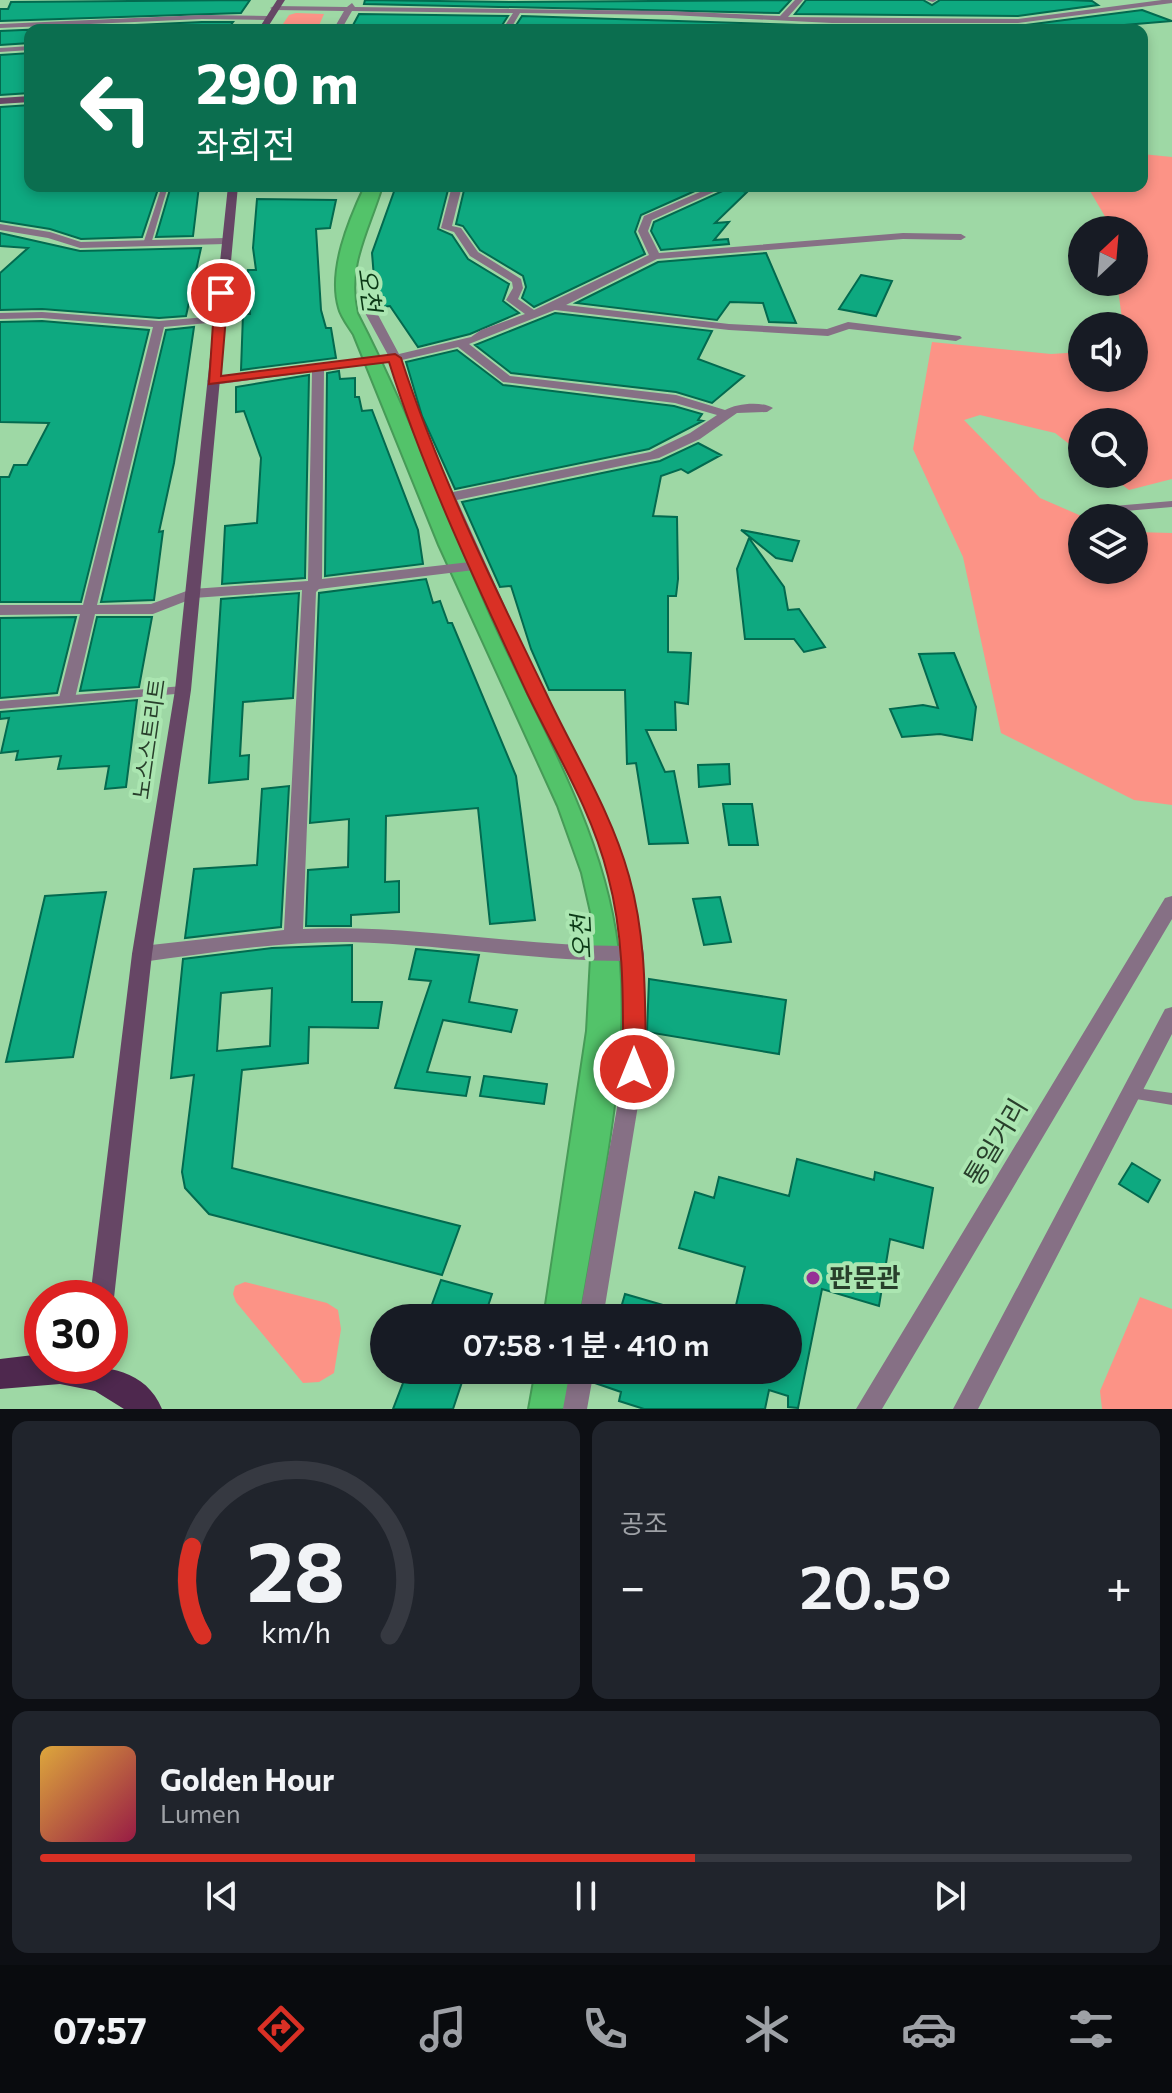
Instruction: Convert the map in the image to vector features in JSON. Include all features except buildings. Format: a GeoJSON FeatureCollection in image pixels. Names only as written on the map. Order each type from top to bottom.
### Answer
{"type":"FeatureCollection","features":[{"type":"Feature","properties":{"kind":"main road"},"geometry":{"type":"LineString","coordinates":[[265,24],[281,0]]}},
{"type":"Feature","properties":{"kind":"main road"},"geometry":{"type":"LineString","coordinates":[[0,101],[24,99]]}},
{"type":"Feature","properties":{"kind":"main road","name":"노스스트리트"},"geometry":{"type":"LineString","coordinates":[[104,1280],[142,954],[183,690],[232,192]]}},
{"type":"Feature","properties":{"kind":"main road"},"geometry":{"type":"LineString","coordinates":[[0,1374],[24,1370]]}},
{"type":"Feature","properties":{"kind":"main road"},"geometry":{"type":"LineString","coordinates":[[117,1384],[129,1390],[147,1409]]}},
{"type":"Feature","properties":{"kind":"street"},"geometry":{"type":"LineString","coordinates":[[340,24],[354,0]]}},
{"type":"Feature","properties":{"kind":"street"},"geometry":{"type":"LineString","coordinates":[[670,13],[674,0]]}},
{"type":"Feature","properties":{"kind":"street"},"geometry":{"type":"LineString","coordinates":[[783,18],[799,0]]}},
{"type":"Feature","properties":{"kind":"street"},"geometry":{"type":"LineString","coordinates":[[274,8],[670,13],[832,21],[1018,21],[1172,1]]}},
{"type":"Feature","properties":{"kind":"street"},"geometry":{"type":"LineString","coordinates":[[510,24],[518,11]]}},
{"type":"Feature","properties":{"kind":"street"},"geometry":{"type":"LineString","coordinates":[[124,24],[202,17],[268,18]]}},
{"type":"Feature","properties":{"kind":"street"},"geometry":{"type":"LineString","coordinates":[[0,26],[24,26]]}},
{"type":"Feature","properties":{"kind":"street"},"geometry":{"type":"LineString","coordinates":[[0,50],[24,48]]}},
{"type":"Feature","properties":{"kind":"street"},"geometry":{"type":"LineString","coordinates":[[455,192],[446,228],[457,230],[474,254],[517,281],[512,300],[534,315]]}},
{"type":"Feature","properties":{"kind":"street"},"geometry":{"type":"LineString","coordinates":[[655,256],[643,231],[648,218],[708,192]]}},
{"type":"Feature","properties":{"kind":"street"},"geometry":{"type":"LineString","coordinates":[[0,227],[50,235],[80,245],[225,241]]}},
{"type":"Feature","properties":{"kind":"street"},"geometry":{"type":"LineString","coordinates":[[213,381],[395,358],[460,343],[554,307],[655,256],[903,236],[961,237]]}},
{"type":"Feature","properties":{"kind":"street"},"geometry":{"type":"LineString","coordinates":[[554,307],[729,327],[828,333],[848,325],[956,338]]}},
{"type":"Feature","properties":{"kind":"street"},"geometry":{"type":"LineString","coordinates":[[370,311],[395,358],[413,417],[476,566],[596,812],[619,875],[628,954],[634,1069],[593,1304]]}},
{"type":"Feature","properties":{"kind":"street"},"geometry":{"type":"LineString","coordinates":[[0,316],[42,315],[159,324],[219,319]]}},
{"type":"Feature","properties":{"kind":"street"},"geometry":{"type":"LineString","coordinates":[[67,698],[159,324]]}},
{"type":"Feature","properties":{"kind":"street"},"geometry":{"type":"LineString","coordinates":[[460,343],[507,379],[676,399],[726,414]]}},
{"type":"Feature","properties":{"kind":"street"},"geometry":{"type":"LineString","coordinates":[[293,937],[309,591],[315,584],[318,367]]}},
{"type":"Feature","properties":{"kind":"street"},"geometry":{"type":"LineString","coordinates":[[449,497],[654,455],[695,436],[726,414],[747,406],[767,408]]}},
{"type":"Feature","properties":{"kind":"street"},"geometry":{"type":"LineString","coordinates":[[0,610],[153,609],[192,594],[446,572],[476,566]]}},
{"type":"Feature","properties":{"kind":"street","name":"통일거리"},"geometry":{"type":"LineString","coordinates":[[868,1409],[1172,903]]}},
{"type":"Feature","properties":{"kind":"street"},"geometry":{"type":"LineString","coordinates":[[142,954],[293,937],[349,935],[580,954],[628,954]]}},
{"type":"Feature","properties":{"kind":"street"},"geometry":{"type":"LineString","coordinates":[[965,1409],[1128,1092],[1172,1015]]}},
{"type":"Feature","properties":{"kind":"street"},"geometry":{"type":"LineString","coordinates":[[575,1409],[579,1384]]}},
{"type":"Feature","properties":{"kind":"lane"},"geometry":{"type":"LineString","coordinates":[[147,244],[163,192]]}},
{"type":"Feature","properties":{"kind":"lane"},"geometry":{"type":"LineString","coordinates":[[1148,506],[1172,504]]}},
{"type":"Feature","properties":{"kind":"lane"},"geometry":{"type":"LineString","coordinates":[[0,705],[183,690]]}},
{"type":"Feature","properties":{"kind":"lane"},"geometry":{"type":"LineString","coordinates":[[1128,1092],[1172,1099]]}},
{"type":"Feature","properties":{"kind":"shaded area"},"geometry":{"type":"Polygon","coordinates":[[[324,14],[320,24],[283,24],[289,15],[324,14]]]}},
{"type":"Feature","properties":{"kind":"shaded area"},"geometry":{"type":"Polygon","coordinates":[[[1148,155],[1172,157],[1172,479],[1148,485],[1148,408],[1068,408],[1068,443],[1055,433],[980,415],[964,420],[1040,498],[1068,510],[1068,584],[1148,584],[1148,532],[1172,533],[1172,805],[1134,800],[1001,733],[963,557],[913,449],[932,342],[1051,354],[1068,353],[1068,392],[1148,392],[1148,312],[1121,312],[1119,296],[1148,296],[1148,216],[1105,216],[1091,192],[1148,192],[1148,155]]]}},
{"type":"Feature","properties":{"kind":"shaded area"},"geometry":{"type":"Polygon","coordinates":[[[361,192],[381,192],[358,263],[355,296],[358,313],[410,424],[489,613],[570,784],[602,871],[614,916],[622,1007],[620,1052],[610,1141],[582,1304],[545,1304],[586,1031],[592,921],[581,873],[557,806],[438,545],[353,335],[339,311],[335,278],[346,230],[361,192]]]}},
{"type":"Feature","properties":{"kind":"shaded area"},"geometry":{"type":"Polygon","coordinates":[[[245,1282],[327,1303],[338,1310],[341,1329],[334,1373],[319,1382],[303,1383],[236,1302],[233,1294],[235,1286],[245,1282]]]}},
{"type":"Feature","properties":{"kind":"shaded area"},"geometry":{"type":"Polygon","coordinates":[[[1140,1297],[1172,1309],[1172,1409],[1102,1409],[1100,1391],[1140,1297]]]}},
{"type":"Feature","properties":{"kind":"shaded area"},"geometry":{"type":"Polygon","coordinates":[[[532,1384],[570,1384],[567,1409],[528,1409],[532,1384]]]}},
{"type":"Feature","properties":{"kind":"place","name":"판문관"},"geometry":{"type":"Point","coordinates":[813,1278]}},
{"type":"Feature","properties":{"kind":"route"},"geometry":{"type":"LineString","coordinates":[[221,293],[213,381],[395,358],[413,417],[536,693],[596,812],[619,875],[634,954],[634,1069]]}},
{"type":"Feature","properties":{"kind":"water label","name":"오천"},"geometry":{"type":"Point","coordinates":[369,290]}},
{"type":"Feature","properties":{"kind":"water label","name":"오천"},"geometry":{"type":"Point","coordinates":[582,937]}}]}
